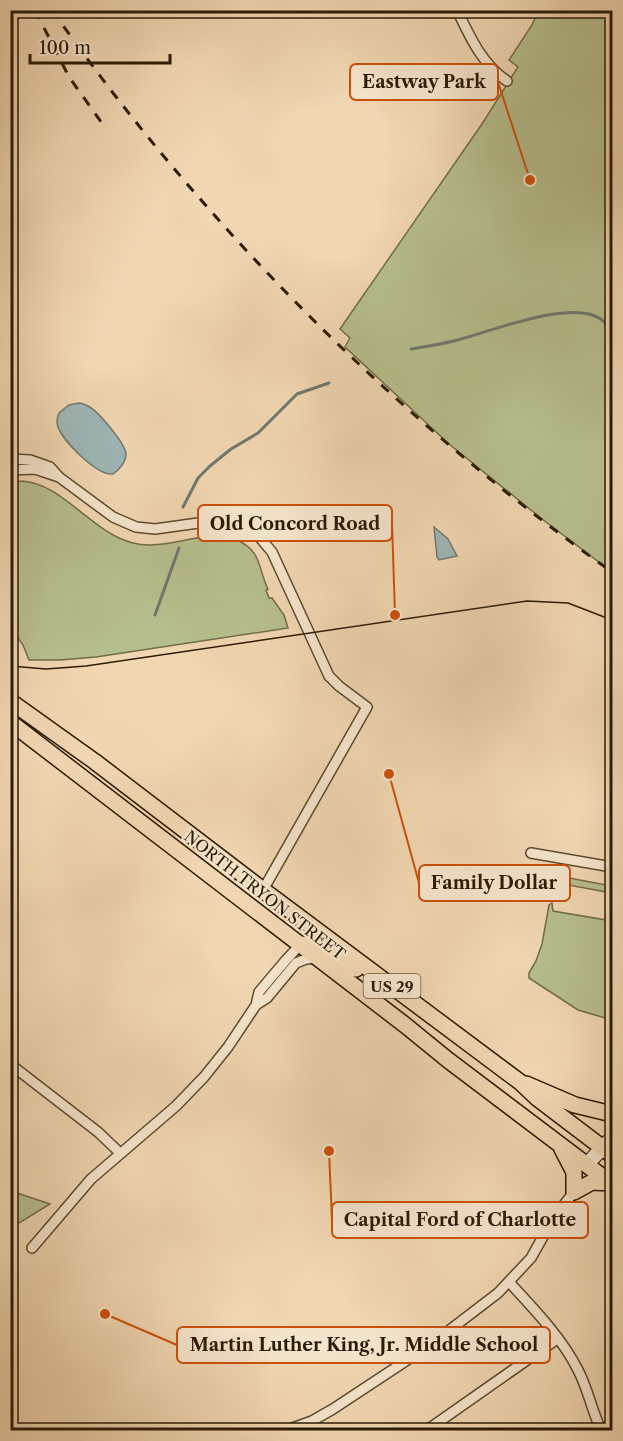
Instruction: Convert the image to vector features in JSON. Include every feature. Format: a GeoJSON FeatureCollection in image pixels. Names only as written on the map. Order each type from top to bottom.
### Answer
{"type":"FeatureCollection","features":[{"type":"Feature","properties":{"kind":"main road","name":"NORTH TRYON STREET"},"geometry":{"type":"LineString","coordinates":[[10,701],[94,761],[520,1082],[537,1098],[609,1147]]}},
{"type":"Feature","properties":{"kind":"main road","name":"NORTH TRYON STREET"},"geometry":{"type":"LineString","coordinates":[[10,722],[612,1183]]}},
{"type":"Feature","properties":{"kind":"main road"},"geometry":{"type":"LineString","coordinates":[[300,945],[308,943],[316,945],[335,958],[391,986]]}},
{"type":"Feature","properties":{"kind":"main road"},"geometry":{"type":"LineString","coordinates":[[520,1082],[575,1105],[612,1114]]}},
{"type":"Feature","properties":{"kind":"main road"},"geometry":{"type":"LineString","coordinates":[[560,1144],[574,1172],[574,1192],[592,1182],[612,1183]]}},
{"type":"Feature","properties":{"kind":"main road"},"geometry":{"type":"LineString","coordinates":[[586,1164],[609,1147]]}},
{"type":"Feature","properties":{"kind":"street"},"geometry":{"type":"LineString","coordinates":[[457,10],[478,52],[495,73],[507,81]]}},
{"type":"Feature","properties":{"kind":"street"},"geometry":{"type":"LineString","coordinates":[[10,459],[37,462],[51,468],[59,477],[118,520],[136,527],[155,529],[220,520],[240,525],[256,533],[271,550],[329,675],[339,686],[367,707],[263,890]]}},
{"type":"Feature","properties":{"kind":"street"},"geometry":{"type":"LineString","coordinates":[[10,470],[33,469],[59,477]]}},
{"type":"Feature","properties":{"kind":"street"},"geometry":{"type":"LineString","coordinates":[[531,853],[612,867]]}},
{"type":"Feature","properties":{"kind":"street"},"geometry":{"type":"LineString","coordinates":[[32,1248],[90,1179],[176,1106],[204,1077],[228,1047],[256,1005],[260,992],[300,945]]}},
{"type":"Feature","properties":{"kind":"street"},"geometry":{"type":"LineString","coordinates":[[256,1005],[267,998],[296,963],[316,958]]}},
{"type":"Feature","properties":{"kind":"street"},"geometry":{"type":"LineString","coordinates":[[10,1064],[98,1132],[120,1153]]}},
{"type":"Feature","properties":{"kind":"street"},"geometry":{"type":"LineString","coordinates":[[287,1430],[312,1421],[333,1409],[430,1345],[498,1293],[531,1258],[554,1217],[574,1192]]}},
{"type":"Feature","properties":{"kind":"street"},"geometry":{"type":"LineString","coordinates":[[510,1282],[557,1339],[577,1368],[601,1431]]}},
{"type":"Feature","properties":{"kind":"street"},"geometry":{"type":"LineString","coordinates":[[432,1431],[430,1428],[557,1339]]}},
{"type":"Feature","properties":{"kind":"green space"},"geometry":{"type":"Polygon","coordinates":[[[608,10],[612,13],[612,572],[449,444],[345,347],[350,338],[340,329],[482,124],[518,67],[509,60],[532,25],[538,11],[608,10]]]}},
{"type":"Feature","properties":{"kind":"green space"},"geometry":{"type":"Polygon","coordinates":[[[22,481],[50,490],[118,538],[133,543],[159,544],[212,536],[225,537],[245,544],[255,555],[268,589],[266,590],[269,598],[272,598],[284,615],[288,628],[96,657],[29,660],[23,645],[10,626],[11,483],[22,481]]]}},
{"type":"Feature","properties":{"kind":"green space"},"geometry":{"type":"Polygon","coordinates":[[[569,878],[612,886],[612,893],[568,885],[569,878]]]}},
{"type":"Feature","properties":{"kind":"green space"},"geometry":{"type":"Polygon","coordinates":[[[552,903],[553,911],[612,921],[612,1020],[578,1010],[529,978],[542,944],[549,905],[552,903]]]}},
{"type":"Feature","properties":{"kind":"green space"},"geometry":{"type":"Polygon","coordinates":[[[11,1191],[50,1204],[11,1228],[11,1191]]]}},
{"type":"Feature","properties":{"kind":"water"},"geometry":{"type":"Polygon","coordinates":[[[79,403],[88,406],[98,414],[116,435],[124,449],[125,460],[113,474],[106,473],[90,464],[66,441],[58,427],[59,413],[69,405],[79,403]]]}},
{"type":"Feature","properties":{"kind":"water"},"geometry":{"type":"Polygon","coordinates":[[[434,527],[448,539],[457,556],[439,560],[434,527]]]}},
{"type":"Feature","properties":{"kind":"waterway"},"geometry":{"type":"LineString","coordinates":[[411,349],[449,342],[559,313],[595,316],[607,325],[612,324]]}},
{"type":"Feature","properties":{"kind":"waterway"},"geometry":{"type":"LineString","coordinates":[[183,507],[198,478],[210,466],[231,449],[258,433],[297,394],[329,383]]}},
{"type":"Feature","properties":{"kind":"waterway"},"geometry":{"type":"LineString","coordinates":[[155,615],[179,548]]}},
{"type":"Feature","properties":{"kind":"tram line"},"geometry":{"type":"LineString","coordinates":[[10,666],[46,669],[86,666],[527,601],[568,603],[612,620]]}},
{"type":"Feature","properties":{"kind":"railway"},"geometry":{"type":"LineString","coordinates":[[35,10],[69,77],[104,126]]}},
{"type":"Feature","properties":{"kind":"railway"},"geometry":{"type":"LineString","coordinates":[[52,10],[111,90],[174,168],[239,243],[308,315],[380,384],[455,450],[532,513],[612,572]]}},
{"type":"Feature","properties":{"kind":"place","name":"Eastway Park"},"geometry":{"type":"Point","coordinates":[530,180]}},
{"type":"Feature","properties":{"kind":"place","name":"Old Concord Road"},"geometry":{"type":"Point","coordinates":[395,615]}},
{"type":"Feature","properties":{"kind":"place","name":"Family Dollar"},"geometry":{"type":"Point","coordinates":[389,774]}},
{"type":"Feature","properties":{"kind":"place","name":"Capital Ford of Charlotte"},"geometry":{"type":"Point","coordinates":[329,1151]}},
{"type":"Feature","properties":{"kind":"place","name":"Martin Luther King, Jr. Middle School"},"geometry":{"type":"Point","coordinates":[105,1314]}}]}
